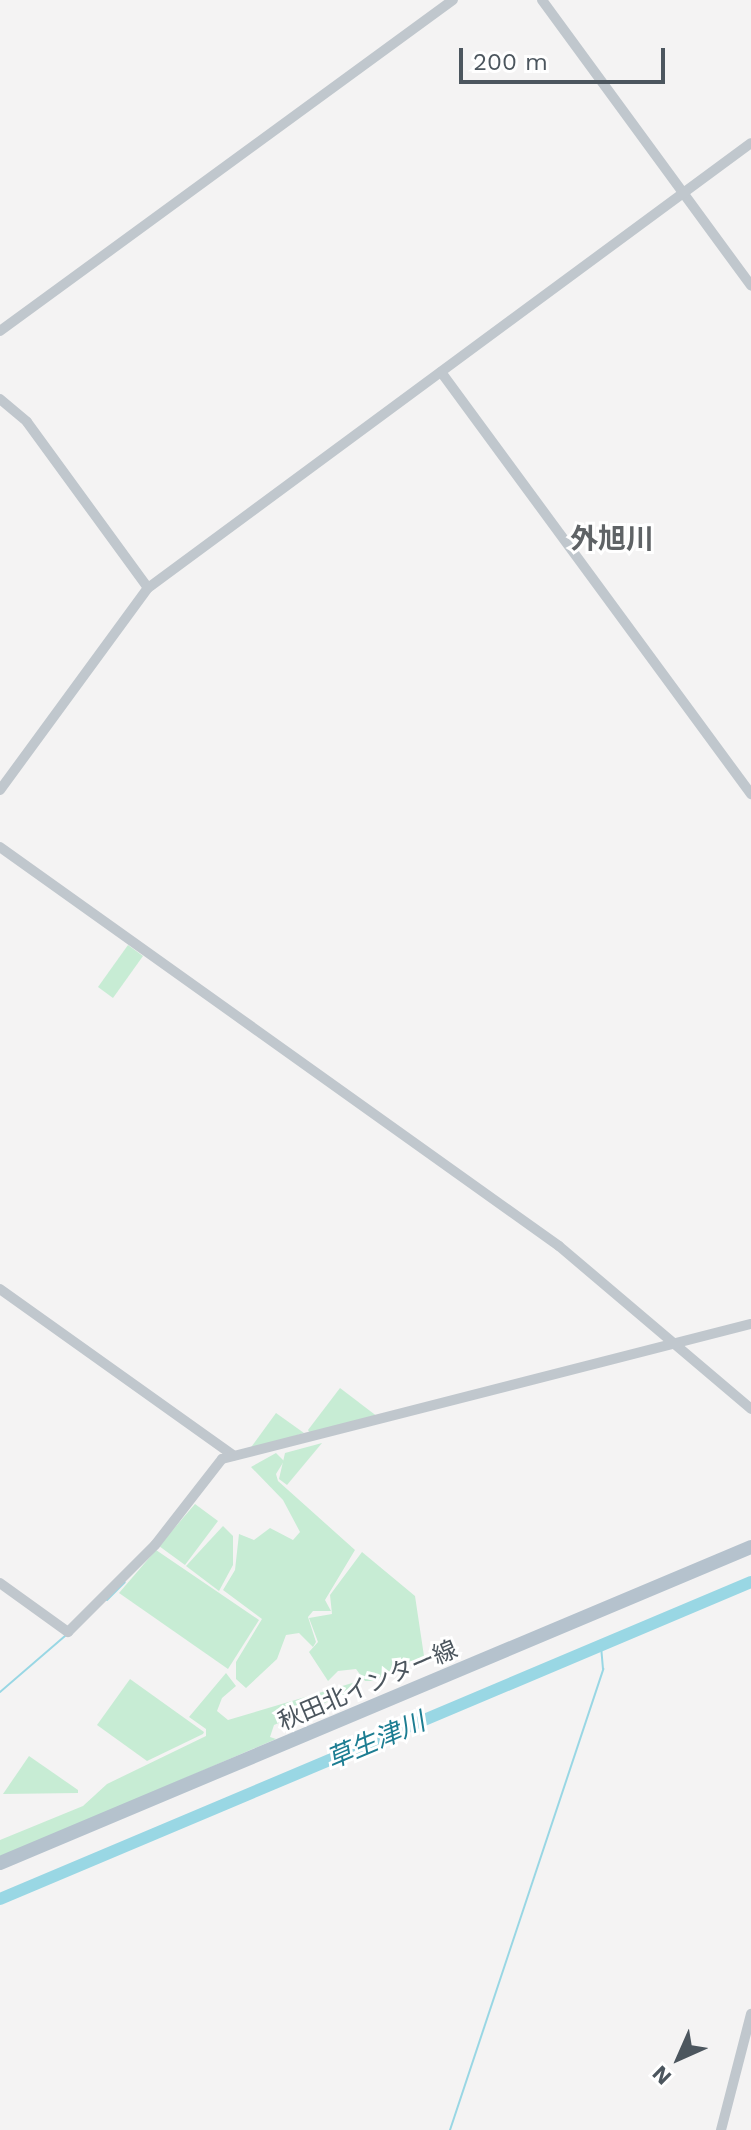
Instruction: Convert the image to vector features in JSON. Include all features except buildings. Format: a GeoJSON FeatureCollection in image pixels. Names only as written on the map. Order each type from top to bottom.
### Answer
{"type":"FeatureCollection","features":[{"type":"Feature","properties":{"kind":"main road","name":"秋田北インター線"},"geometry":{"type":"LineString","coordinates":[[0,1863],[751,1547]]}},
{"type":"Feature","properties":{"kind":"street"},"geometry":{"type":"LineString","coordinates":[[0,331],[453,0]]}},
{"type":"Feature","properties":{"kind":"street"},"geometry":{"type":"LineString","coordinates":[[542,0],[751,286]]}},
{"type":"Feature","properties":{"kind":"street"},"geometry":{"type":"LineString","coordinates":[[0,790],[148,588],[751,143]]}},
{"type":"Feature","properties":{"kind":"street"},"geometry":{"type":"LineString","coordinates":[[441,372],[751,794]]}},
{"type":"Feature","properties":{"kind":"street"},"geometry":{"type":"LineString","coordinates":[[0,399],[27,422],[148,588]]}},
{"type":"Feature","properties":{"kind":"street"},"geometry":{"type":"LineString","coordinates":[[0,847],[559,1246],[751,1409]]}},
{"type":"Feature","properties":{"kind":"street"},"geometry":{"type":"LineString","coordinates":[[0,1289],[234,1456]]}},
{"type":"Feature","properties":{"kind":"street"},"geometry":{"type":"LineString","coordinates":[[0,1583],[68,1632],[155,1545],[215,1466],[234,1456],[675,1346],[751,1324]]}},
{"type":"Feature","properties":{"kind":"street"},"geometry":{"type":"LineString","coordinates":[[721,2130],[751,2014]]}},
{"type":"Feature","properties":{"kind":"green space"},"geometry":{"type":"Polygon","coordinates":[[[128,945],[143,956],[113,998],[98,987],[128,945]]]}},
{"type":"Feature","properties":{"kind":"green space"},"geometry":{"type":"Polygon","coordinates":[[[340,1388],[378,1417],[312,1436],[308,1430],[340,1388]]]}},
{"type":"Feature","properties":{"kind":"green space"},"geometry":{"type":"Polygon","coordinates":[[[276,1413],[304,1433],[249,1450],[276,1413]]]}},
{"type":"Feature","properties":{"kind":"green space"},"geometry":{"type":"Polygon","coordinates":[[[322,1443],[287,1485],[279,1479],[285,1453],[322,1443]]]}},
{"type":"Feature","properties":{"kind":"green space"},"geometry":{"type":"Polygon","coordinates":[[[276,1453],[284,1461],[276,1474],[278,1481],[355,1550],[325,1600],[331,1611],[313,1611],[308,1617],[316,1642],[313,1647],[299,1633],[286,1635],[277,1659],[246,1688],[236,1679],[236,1662],[262,1619],[223,1590],[235,1570],[239,1534],[254,1540],[270,1528],[293,1540],[300,1532],[283,1500],[251,1467],[276,1453]]]}},
{"type":"Feature","properties":{"kind":"green space"},"geometry":{"type":"Polygon","coordinates":[[[195,1504],[218,1521],[185,1565],[159,1546],[195,1504]]]}},
{"type":"Feature","properties":{"kind":"green space"},"geometry":{"type":"Polygon","coordinates":[[[223,1526],[233,1536],[233,1565],[219,1591],[186,1566],[223,1526]]]}},
{"type":"Feature","properties":{"kind":"green space"},"geometry":{"type":"Polygon","coordinates":[[[156,1550],[259,1620],[228,1669],[119,1593],[156,1550]]]}},
{"type":"Feature","properties":{"kind":"green space"},"geometry":{"type":"Polygon","coordinates":[[[362,1552],[415,1596],[424,1656],[373,1681],[365,1681],[356,1669],[338,1671],[328,1681],[309,1652],[318,1642],[309,1618],[332,1614],[330,1595],[362,1552]]]}},
{"type":"Feature","properties":{"kind":"green space"},"geometry":{"type":"Polygon","coordinates":[[[226,1673],[236,1686],[222,1698],[217,1711],[228,1720],[359,1681],[350,1692],[274,1725],[270,1737],[276,1739],[0,1858],[0,1840],[83,1806],[107,1784],[206,1736],[206,1729],[189,1717],[226,1673]]]}},
{"type":"Feature","properties":{"kind":"green space"},"geometry":{"type":"Polygon","coordinates":[[[130,1679],[203,1734],[147,1761],[97,1725],[130,1679]]]}},
{"type":"Feature","properties":{"kind":"green space"},"geometry":{"type":"Polygon","coordinates":[[[29,1756],[78,1790],[78,1793],[3,1794],[29,1756]]]}},
{"type":"Feature","properties":{"kind":"waterway"},"geometry":{"type":"LineString","coordinates":[[107,1600],[125,1582]]}},
{"type":"Feature","properties":{"kind":"waterway","name":"草生津川"},"geometry":{"type":"LineString","coordinates":[[0,1899],[751,1582]]}},
{"type":"Feature","properties":{"kind":"waterway"},"geometry":{"type":"LineString","coordinates":[[0,1692],[66,1635]]}},
{"type":"Feature","properties":{"kind":"waterway"},"geometry":{"type":"LineString","coordinates":[[450,2130],[603,1669],[601,1645]]}},
{"type":"Feature","properties":{"kind":"district","name":"外旭川"},"geometry":{"type":"Point","coordinates":[612,539]}}]}
